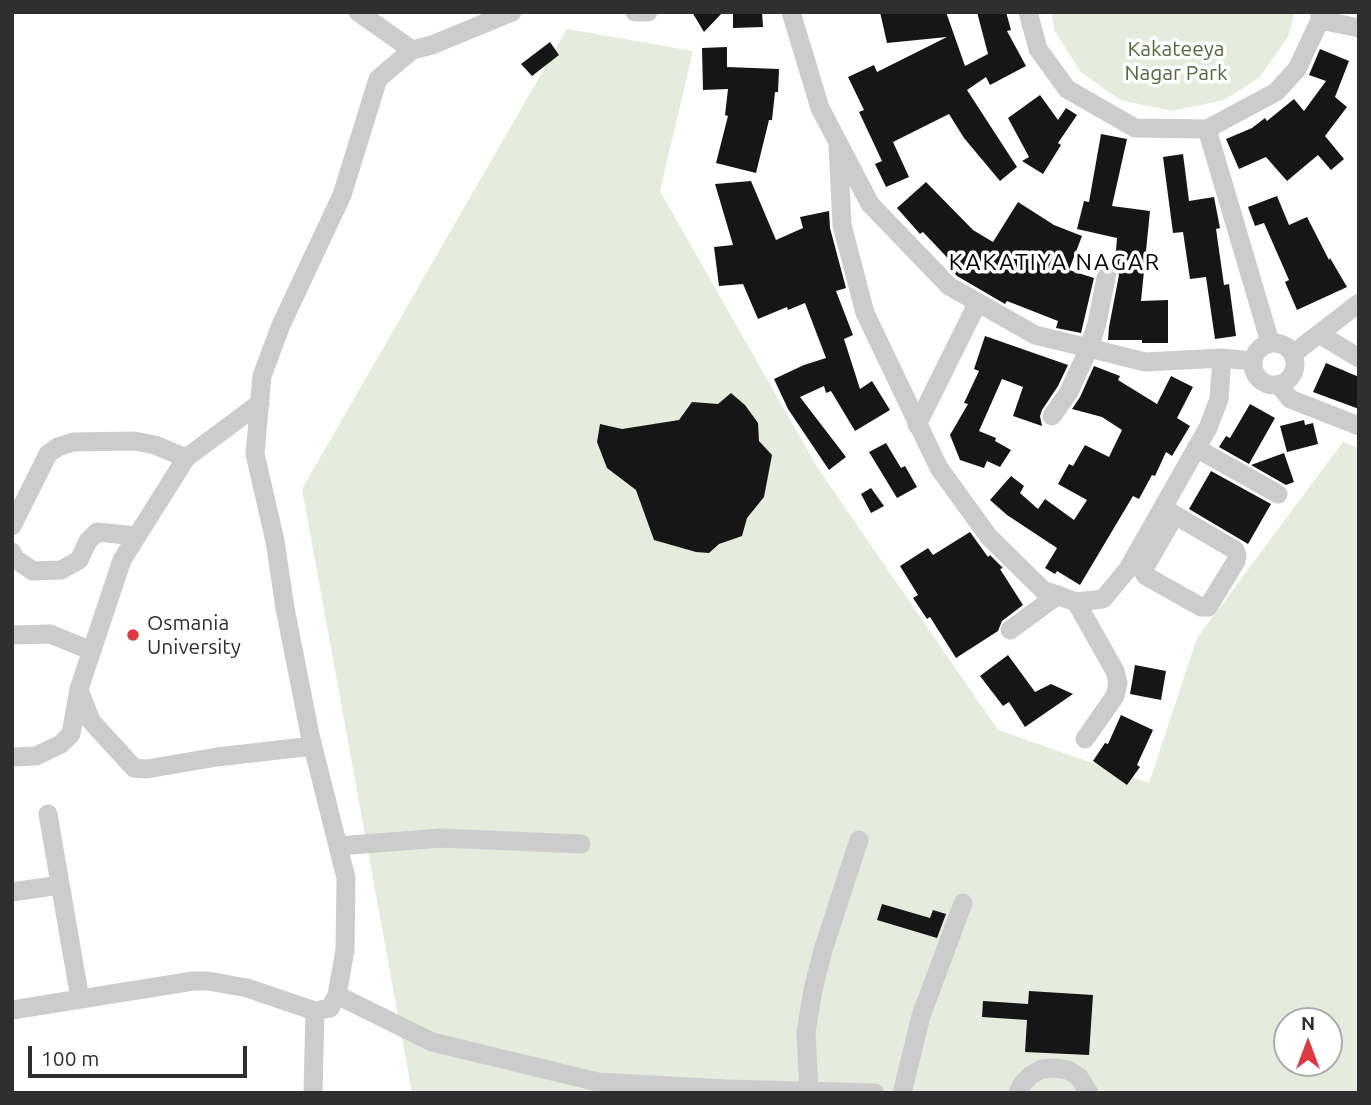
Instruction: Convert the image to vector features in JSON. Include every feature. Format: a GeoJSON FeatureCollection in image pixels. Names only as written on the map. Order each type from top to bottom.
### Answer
{"type":"FeatureCollection","features":[{"type":"Feature","properties":{"kind":"street"},"geometry":{"type":"LineString","coordinates":[[358,12],[412,50]]}},
{"type":"Feature","properties":{"kind":"street"},"geometry":{"type":"LineString","coordinates":[[12,1010],[193,981],[247,988],[315,1011],[330,1008],[337,995],[345,950],[346,878],[313,746],[256,454],[262,376],[281,325],[341,195],[378,79],[412,50],[512,12]]}},
{"type":"Feature","properties":{"kind":"street"},"geometry":{"type":"LineString","coordinates":[[635,12],[648,12]]}},
{"type":"Feature","properties":{"kind":"street"},"geometry":{"type":"LineString","coordinates":[[791,12],[820,108],[870,204],[949,286],[1035,335],[1145,362],[1222,358],[1252,361]]}},
{"type":"Feature","properties":{"kind":"street"},"geometry":{"type":"LineString","coordinates":[[1028,12],[1038,49],[1067,89],[1135,128],[1207,129],[1276,92],[1297,69],[1320,16],[1359,28]]}},
{"type":"Feature","properties":{"kind":"street"},"geometry":{"type":"LineString","coordinates":[[1207,129],[1270,342]]}},
{"type":"Feature","properties":{"kind":"street"},"geometry":{"type":"LineString","coordinates":[[838,144],[842,225],[864,313],[939,468],[989,537],[1043,590],[1067,599],[1103,599],[1169,511]]}},
{"type":"Feature","properties":{"kind":"street"},"geometry":{"type":"LineString","coordinates":[[1052,416],[1069,392],[1089,348],[1107,273]]}},
{"type":"Feature","properties":{"kind":"street"},"geometry":{"type":"LineString","coordinates":[[918,425],[978,302]]}},
{"type":"Feature","properties":{"kind":"street"},"geometry":{"type":"LineString","coordinates":[[1293,354],[1359,303]]}},
{"type":"Feature","properties":{"kind":"street"},"geometry":{"type":"LineString","coordinates":[[1319,334],[1359,358]]}},
{"type":"Feature","properties":{"kind":"street"},"geometry":{"type":"LineString","coordinates":[[1270,342],[1280,342],[1293,354],[1293,373],[1287,381],[1273,386],[1260,381],[1252,361],[1257,351],[1270,342]]}},
{"type":"Feature","properties":{"kind":"street"},"geometry":{"type":"LineString","coordinates":[[1169,511],[1235,550],[1236,561],[1208,607],[1200,607],[1144,573],[1169,511],[1219,399],[1222,358]]}},
{"type":"Feature","properties":{"kind":"street"},"geometry":{"type":"LineString","coordinates":[[1279,385],[1290,399],[1359,426]]}},
{"type":"Feature","properties":{"kind":"street"},"geometry":{"type":"LineString","coordinates":[[12,757],[36,756],[61,744],[71,734],[79,689],[122,560],[186,458],[260,403]]}},
{"type":"Feature","properties":{"kind":"street"},"geometry":{"type":"LineString","coordinates":[[12,526],[48,454],[58,447],[73,442],[134,441],[155,444],[186,458]]}},
{"type":"Feature","properties":{"kind":"street"},"geometry":{"type":"LineString","coordinates":[[1196,449],[1278,494]]}},
{"type":"Feature","properties":{"kind":"street"},"geometry":{"type":"LineString","coordinates":[[13,557],[33,571],[61,570],[79,560],[88,541],[97,531],[138,536]]}},
{"type":"Feature","properties":{"kind":"street"},"geometry":{"type":"LineString","coordinates":[[1010,630],[1067,599]]}},
{"type":"Feature","properties":{"kind":"street"},"geometry":{"type":"LineString","coordinates":[[1067,599],[1115,671],[1118,683],[1115,696],[1085,739]]}},
{"type":"Feature","properties":{"kind":"street"},"geometry":{"type":"LineString","coordinates":[[12,635],[50,634],[92,652]]}},
{"type":"Feature","properties":{"kind":"street"},"geometry":{"type":"LineString","coordinates":[[79,689],[91,721],[134,768],[147,769],[216,757],[313,746]]}},
{"type":"Feature","properties":{"kind":"street"},"geometry":{"type":"LineString","coordinates":[[48,814],[80,999]]}},
{"type":"Feature","properties":{"kind":"street"},"geometry":{"type":"LineString","coordinates":[[338,846],[441,838],[580,844]]}},
{"type":"Feature","properties":{"kind":"street"},"geometry":{"type":"LineString","coordinates":[[809,1091],[806,1032],[813,990],[823,950],[859,840]]}},
{"type":"Feature","properties":{"kind":"street"},"geometry":{"type":"LineString","coordinates":[[12,892],[60,885]]}},
{"type":"Feature","properties":{"kind":"street"},"geometry":{"type":"LineString","coordinates":[[902,1093],[921,1016],[963,903]]}},
{"type":"Feature","properties":{"kind":"street"},"geometry":{"type":"LineString","coordinates":[[337,995],[432,1042],[598,1082],[875,1093]]}},
{"type":"Feature","properties":{"kind":"street"},"geometry":{"type":"LineString","coordinates":[[313,1093],[315,1011]]}},
{"type":"Feature","properties":{"kind":"street"},"geometry":{"type":"LineString","coordinates":[[1018,1093],[1031,1075],[1042,1069],[1061,1065],[1079,1077],[1088,1093]]}},
{"type":"Feature","properties":{"kind":"green space","name":"Kakateeya Nagar Park"},"geometry":{"type":"Polygon","coordinates":[[[1051,12],[1295,12],[1288,37],[1259,78],[1224,100],[1172,111],[1120,100],[1081,72],[1055,32],[1051,12]]]}},
{"type":"Feature","properties":{"kind":"green space"},"geometry":{"type":"Polygon","coordinates":[[[567,29],[693,51],[660,191],[817,467],[998,730],[1149,783],[1197,638],[1343,442],[1359,448],[1359,1093],[412,1093],[302,489],[567,29]]]}},
{"type":"Feature","properties":{"kind":"building"},"geometry":{"type":"Polygon","coordinates":[[[692,12],[723,12],[704,32],[692,12]]]}},
{"type":"Feature","properties":{"kind":"building"},"geometry":{"type":"Polygon","coordinates":[[[733,12],[762,12],[763,27],[733,28],[733,12]]]}},
{"type":"Feature","properties":{"kind":"building"},"geometry":{"type":"Polygon","coordinates":[[[880,12],[946,12],[965,66],[988,54],[977,12],[1006,12],[1011,30],[1007,31],[1026,66],[990,85],[986,77],[967,90],[1017,167],[1000,181],[964,138],[949,114],[893,142],[909,177],[886,187],[875,164],[882,161],[859,112],[864,110],[848,77],[874,65],[877,72],[947,37],[887,43],[880,12]]]}},
{"type":"Feature","properties":{"kind":"building"},"geometry":{"type":"Polygon","coordinates":[[[550,42],[559,55],[532,76],[521,64],[550,42]]]}},
{"type":"Feature","properties":{"kind":"building"},"geometry":{"type":"Polygon","coordinates":[[[727,47],[727,67],[779,69],[778,92],[775,92],[772,120],[769,120],[756,173],[716,163],[728,116],[725,115],[728,89],[703,90],[702,48],[727,47]]]}},
{"type":"Feature","properties":{"kind":"building"},"geometry":{"type":"Polygon","coordinates":[[[1320,49],[1349,61],[1335,97],[1347,107],[1325,136],[1344,159],[1331,170],[1318,155],[1287,181],[1266,157],[1239,169],[1226,139],[1252,128],[1265,118],[1267,121],[1294,99],[1304,111],[1326,81],[1309,75],[1320,49]]]}},
{"type":"Feature","properties":{"kind":"building"},"geometry":{"type":"Polygon","coordinates":[[[1040,95],[1058,120],[1066,108],[1077,115],[1058,143],[1061,145],[1043,174],[1022,161],[1029,157],[1008,118],[1040,95]]]}},
{"type":"Feature","properties":{"kind":"building"},"geometry":{"type":"Polygon","coordinates":[[[1101,134],[1127,139],[1112,206],[1150,211],[1141,301],[1168,300],[1168,343],[1108,340],[1119,275],[1115,264],[1117,238],[1077,229],[1084,201],[1089,202],[1101,134]]]}},
{"type":"Feature","properties":{"kind":"building"},"geometry":{"type":"Polygon","coordinates":[[[1183,154],[1189,201],[1214,197],[1220,228],[1216,229],[1224,285],[1229,284],[1236,336],[1215,339],[1206,277],[1190,279],[1183,232],[1173,233],[1163,157],[1183,154]]]}},
{"type":"Feature","properties":{"kind":"building"},"geometry":{"type":"Polygon","coordinates":[[[751,181],[776,240],[803,228],[800,217],[829,211],[830,228],[846,288],[836,291],[853,335],[844,339],[860,389],[872,381],[890,410],[855,431],[831,391],[826,393],[824,386],[800,397],[846,457],[829,470],[788,409],[774,379],[826,358],[805,303],[758,319],[743,284],[719,286],[714,247],[733,245],[715,184],[751,181]]]}},
{"type":"Feature","properties":{"kind":"building"},"geometry":{"type":"Polygon","coordinates":[[[926,182],[973,230],[993,242],[1018,202],[1054,225],[1082,236],[1069,270],[1094,278],[1081,333],[1056,328],[1058,321],[1007,301],[1005,304],[957,276],[955,274],[958,269],[923,232],[920,234],[897,208],[926,182]]]}},
{"type":"Feature","properties":{"kind":"building"},"geometry":{"type":"Polygon","coordinates":[[[1277,196],[1289,225],[1307,217],[1329,260],[1330,258],[1347,287],[1297,310],[1285,282],[1289,280],[1264,223],[1255,226],[1248,207],[1277,196]]]}},
{"type":"Feature","properties":{"kind":"building"},"geometry":{"type":"Polygon","coordinates":[[[985,336],[1068,365],[1042,410],[1042,426],[1013,416],[1023,387],[1002,379],[979,431],[996,438],[995,441],[1011,450],[1000,467],[987,461],[984,468],[960,460],[950,435],[968,404],[964,403],[979,371],[974,369],[985,336]]]}},
{"type":"Feature","properties":{"kind":"building"},"geometry":{"type":"Polygon","coordinates":[[[1326,363],[1359,377],[1359,409],[1313,392],[1326,363]]]}},
{"type":"Feature","properties":{"kind":"building"},"geometry":{"type":"Polygon","coordinates":[[[1094,366],[1120,376],[1118,380],[1157,404],[1171,376],[1193,387],[1177,418],[1190,426],[1172,456],[1166,452],[1155,476],[1152,475],[1139,499],[1133,496],[1080,585],[1057,571],[1055,574],[1045,568],[1057,548],[1007,515],[990,500],[1011,476],[1024,486],[1020,493],[1038,509],[1045,499],[1074,520],[1087,500],[1058,484],[1069,464],[1073,466],[1085,445],[1109,457],[1122,430],[1102,417],[1072,409],[1094,366]]]}},
{"type":"Feature","properties":{"kind":"building"},"geometry":{"type":"Polygon","coordinates":[[[731,393],[745,405],[758,423],[759,441],[772,455],[764,497],[747,518],[742,536],[719,544],[709,553],[654,540],[636,490],[607,468],[597,442],[600,424],[622,429],[679,420],[692,402],[718,404],[731,393]]]}},
{"type":"Feature","properties":{"kind":"building"},"geometry":{"type":"Polygon","coordinates":[[[1250,404],[1275,418],[1249,464],[1219,447],[1226,436],[1230,438],[1250,404]]]}},
{"type":"Feature","properties":{"kind":"building"},"geometry":{"type":"Polygon","coordinates":[[[1304,420],[1305,425],[1313,423],[1318,444],[1287,452],[1280,426],[1304,420]]]}},
{"type":"Feature","properties":{"kind":"building"},"geometry":{"type":"Polygon","coordinates":[[[886,443],[901,468],[905,466],[917,487],[897,498],[869,452],[886,443]]]}},
{"type":"Feature","properties":{"kind":"building"},"geometry":{"type":"Polygon","coordinates":[[[1284,453],[1294,482],[1286,485],[1251,465],[1284,453]]]}},
{"type":"Feature","properties":{"kind":"building"},"geometry":{"type":"Polygon","coordinates":[[[1211,471],[1271,504],[1248,544],[1189,509],[1211,471]]]}},
{"type":"Feature","properties":{"kind":"building"},"geometry":{"type":"Polygon","coordinates":[[[871,488],[884,506],[871,513],[861,494],[871,488]]]}},
{"type":"Feature","properties":{"kind":"building"},"geometry":{"type":"Polygon","coordinates":[[[970,532],[988,557],[990,555],[1003,568],[1000,569],[1023,605],[1002,621],[998,631],[956,658],[930,617],[927,619],[913,598],[918,595],[900,566],[928,548],[933,555],[970,532]]]}},
{"type":"Feature","properties":{"kind":"building"},"geometry":{"type":"Polygon","coordinates":[[[1008,655],[1035,692],[1051,684],[1073,694],[1025,727],[1009,702],[1003,706],[980,676],[1008,655]]]}},
{"type":"Feature","properties":{"kind":"building"},"geometry":{"type":"Polygon","coordinates":[[[1135,665],[1166,671],[1161,700],[1130,694],[1135,665]]]}},
{"type":"Feature","properties":{"kind":"building"},"geometry":{"type":"Polygon","coordinates":[[[1121,715],[1153,730],[1137,765],[1140,767],[1127,785],[1093,761],[1105,743],[1108,744],[1121,715]]]}},
{"type":"Feature","properties":{"kind":"building"},"geometry":{"type":"Polygon","coordinates":[[[882,904],[930,918],[933,910],[946,914],[937,938],[877,920],[882,904]]]}},
{"type":"Feature","properties":{"kind":"building"},"geometry":{"type":"Polygon","coordinates":[[[1029,991],[1093,995],[1089,1055],[1025,1052],[1027,1020],[982,1017],[983,1001],[1028,1004],[1029,991]]]}},
{"type":"Feature","properties":{"kind":"place","name":"Osmania University"},"geometry":{"type":"Point","coordinates":[133,635]}},
{"type":"Feature","properties":{"kind":"district","name":"KAKATIYA NAGAR"},"geometry":{"type":"Point","coordinates":[1055,262]}}]}
